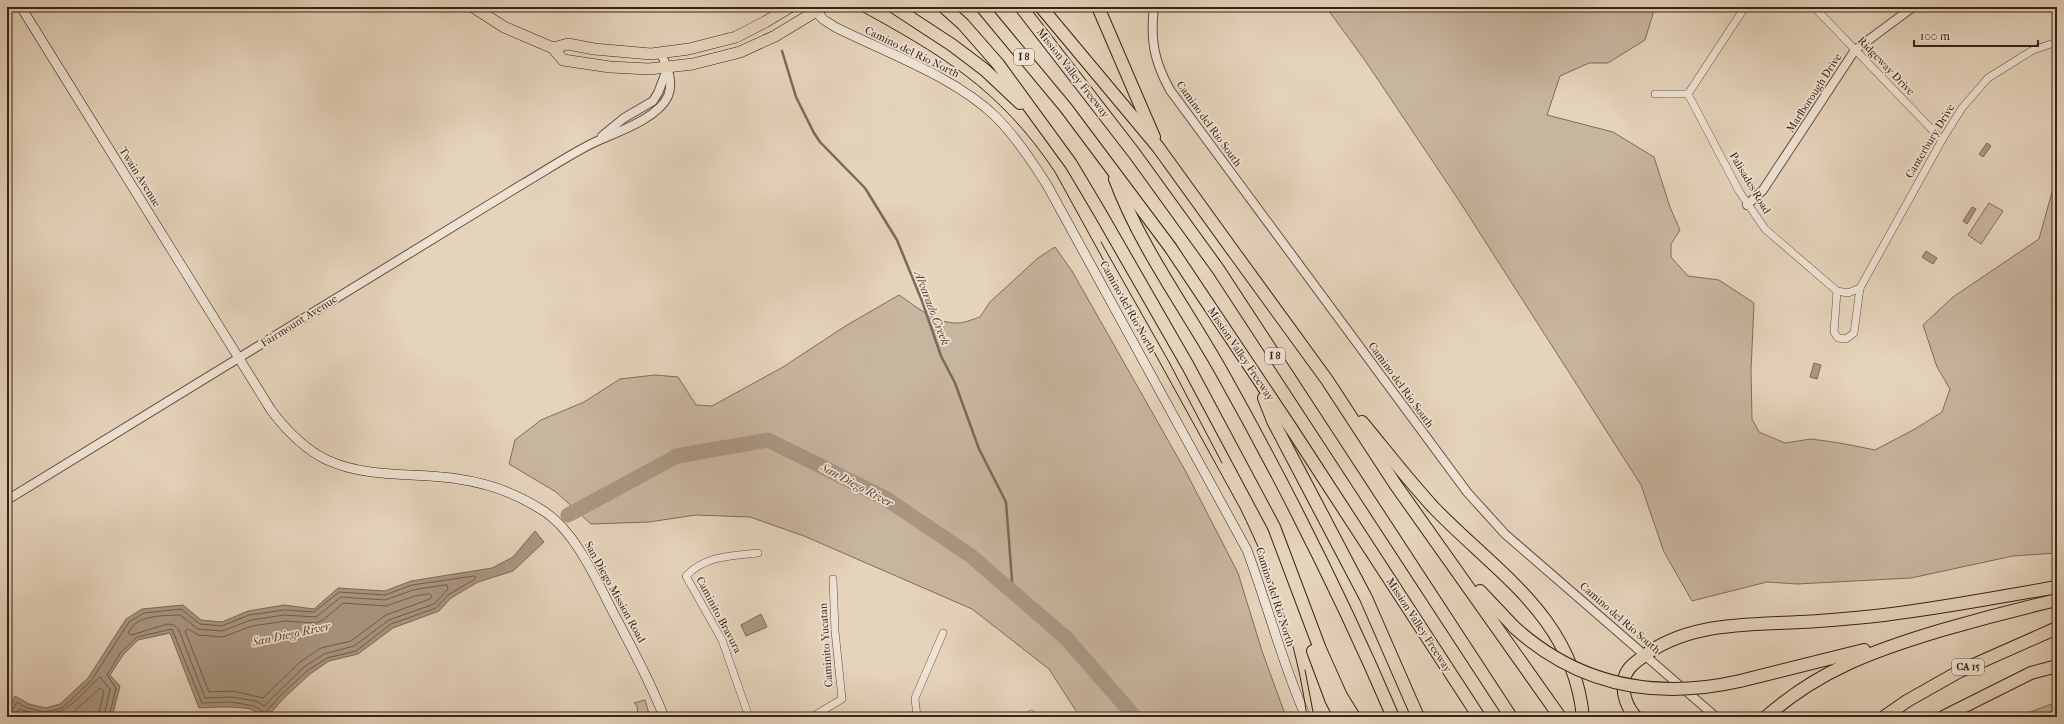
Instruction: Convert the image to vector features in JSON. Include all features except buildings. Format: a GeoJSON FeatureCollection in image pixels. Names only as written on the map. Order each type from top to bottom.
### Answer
{"type":"FeatureCollection","features":[{"type":"Feature","properties":{"kind":"highway"},"geometry":{"type":"LineString","coordinates":[[894,7],[952,45],[986,70],[1042,124]]}},
{"type":"Feature","properties":{"kind":"highway"},"geometry":{"type":"LineString","coordinates":[[944,7],[963,24],[998,64],[1071,164],[1188,366],[1274,527],[1320,649],[1341,696],[1354,717]]}},
{"type":"Feature","properties":{"kind":"highway","name":"Mission Valley Freeway"},"geometry":{"type":"LineString","coordinates":[[982,7],[1066,108],[1170,247],[1479,717]]}},
{"type":"Feature","properties":{"kind":"highway","name":"Mission Valley Freeway"},"geometry":{"type":"LineString","coordinates":[[1021,7],[1129,146],[1218,269],[1511,717]]}},
{"type":"Feature","properties":{"kind":"highway"},"geometry":{"type":"LineString","coordinates":[[1041,7],[1158,147],[1327,380],[1395,484],[1447,555],[1503,638],[1560,717]]}},
{"type":"Feature","properties":{"kind":"highway"},"geometry":{"type":"LineString","coordinates":[[1098,7],[1158,147]]}},
{"type":"Feature","properties":{"kind":"highway"},"geometry":{"type":"LineString","coordinates":[[1108,163],[1126,210],[1223,374],[1310,536],[1359,638],[1393,717]]}},
{"type":"Feature","properties":{"kind":"highway"},"geometry":{"type":"LineString","coordinates":[[1256,376],[1273,421],[1366,598],[1418,717]]}},
{"type":"Feature","properties":{"kind":"highway"},"geometry":{"type":"LineString","coordinates":[[1327,380],[1434,508],[1525,595],[1544,617],[1556,635],[1571,665],[1580,697],[1583,717]]}},
{"type":"Feature","properties":{"kind":"highway"},"geometry":{"type":"LineString","coordinates":[[1265,512],[1266,524],[1331,699],[1340,717]]}},
{"type":"Feature","properties":{"kind":"highway"},"geometry":{"type":"LineString","coordinates":[[1447,555],[1515,628],[1537,647],[1566,664],[1586,673],[1623,685],[1658,690],[1702,689],[1740,681],[1855,651],[1891,645]]}},
{"type":"Feature","properties":{"kind":"highway"},"geometry":{"type":"LineString","coordinates":[[1636,717],[1625,700],[1624,678],[1630,667],[1661,644],[1690,633],[1724,626],[1864,617],[1911,612],[2057,587]]}},
{"type":"Feature","properties":{"kind":"highway"},"geometry":{"type":"LineString","coordinates":[[1766,717],[1790,697],[1819,677],[1855,659],[1891,645],[2004,612],[2057,600]]}},
{"type":"Feature","properties":{"kind":"highway","name":"CA 15"},"geometry":{"type":"LineString","coordinates":[[1884,717],[1907,701],[1960,671],[2057,628]]}},
{"type":"Feature","properties":{"kind":"highway"},"geometry":{"type":"LineString","coordinates":[[1943,717],[1966,704],[2031,673],[2057,666]]}},
{"type":"Feature","properties":{"kind":"highway"},"geometry":{"type":"LineString","coordinates":[[1952,717],[1966,704]]}},
{"type":"Feature","properties":{"kind":"main road","name":"Twain Avenue"},"geometry":{"type":"LineString","coordinates":[[21,7],[238,358]]}},
{"type":"Feature","properties":{"kind":"main road"},"geometry":{"type":"LineString","coordinates":[[473,7],[504,26],[553,48],[563,60],[649,70],[693,64],[740,52],[775,36],[816,9]]}},
{"type":"Feature","properties":{"kind":"main road"},"geometry":{"type":"LineString","coordinates":[[553,48],[568,44],[617,52],[660,52],[689,49],[736,37],[790,7]]}},
{"type":"Feature","properties":{"kind":"main road","name":"Camino del Rio North"},"geometry":{"type":"LineString","coordinates":[[816,9],[835,27],[960,89],[995,117],[1027,154],[1051,192],[1244,544],[1263,593],[1284,663],[1306,717]]}},
{"type":"Feature","properties":{"kind":"main road","name":"San Diego Mission Road"},"geometry":{"type":"LineString","coordinates":[[238,358],[282,425],[301,443],[327,459],[350,469],[371,473],[458,479],[500,489],[543,510],[567,533],[587,562],[651,684],[664,717]]}},
{"type":"Feature","properties":{"kind":"street","name":"Camino del Rio South"},"geometry":{"type":"LineString","coordinates":[[1154,7],[1152,27],[1154,51],[1160,72],[1170,90],[1467,492],[1505,534],[1716,717]]}},
{"type":"Feature","properties":{"kind":"street"},"geometry":{"type":"LineString","coordinates":[[1655,94],[1688,94],[1745,7]]}},
{"type":"Feature","properties":{"kind":"street","name":"Ridgeway Drive"},"geometry":{"type":"LineString","coordinates":[[1814,7],[1942,140]]}},
{"type":"Feature","properties":{"kind":"street","name":"Marlborough Drive"},"geometry":{"type":"LineString","coordinates":[[1747,205],[1763,190],[1855,50],[1913,7]]}},
{"type":"Feature","properties":{"kind":"street","name":"Canterbury Drive"},"geometry":{"type":"LineString","coordinates":[[1860,288],[1942,140],[1962,108],[1988,78],[2033,50],[2057,42]]}},
{"type":"Feature","properties":{"kind":"street"},"geometry":{"type":"LineString","coordinates":[[660,52],[668,67]]}},
{"type":"Feature","properties":{"kind":"street","name":"Fairmount Avenue"},"geometry":{"type":"LineString","coordinates":[[7,500],[592,143],[624,118],[653,101],[658,93],[668,67]]}},
{"type":"Feature","properties":{"kind":"street","name":"Palisades Road"},"geometry":{"type":"LineString","coordinates":[[1688,94],[1747,205],[1765,229],[1837,291]]}},
{"type":"Feature","properties":{"kind":"street"},"geometry":{"type":"LineString","coordinates":[[1860,288],[1854,333],[1846,339],[1838,338],[1834,332],[1837,291],[1848,293],[1860,288]]}},
{"type":"Feature","properties":{"kind":"street","name":"Caminito Bravura"},"geometry":{"type":"LineString","coordinates":[[750,717],[722,640],[686,576],[691,570],[714,558],[758,553]]}},
{"type":"Feature","properties":{"kind":"street","name":"Caminito Yucatan"},"geometry":{"type":"LineString","coordinates":[[812,717],[842,699],[835,631],[833,579]]}},
{"type":"Feature","properties":{"kind":"street"},"geometry":{"type":"LineString","coordinates":[[917,717],[915,698],[943,633]]}},
{"type":"Feature","properties":{"kind":"shaded area"},"geometry":{"type":"Polygon","coordinates":[[[1326,7],[1655,7],[1645,40],[1608,63],[1589,63],[1560,76],[1547,115],[1613,132],[1654,157],[1670,207],[1680,230],[1671,244],[1671,257],[1688,276],[1719,280],[1754,303],[1751,371],[1752,419],[1759,432],[1785,443],[1811,439],[1875,450],[1915,429],[1942,412],[1950,389],[1937,367],[1923,325],[1953,297],[2039,239],[2057,174],[2057,553],[2013,556],[1911,578],[1797,584],[1767,582],[1692,601],[1664,552],[1641,485],[1460,202],[1364,59],[1326,7]]]}},
{"type":"Feature","properties":{"kind":"shaded area"},"geometry":{"type":"Polygon","coordinates":[[[1989,203],[2003,211],[1981,244],[1968,235],[1989,203]]]}},
{"type":"Feature","properties":{"kind":"shaded area"},"geometry":{"type":"Polygon","coordinates":[[[1055,247],[1072,271],[1186,472],[1238,573],[1262,651],[1286,717],[1080,717],[1049,669],[972,609],[804,536],[750,517],[696,515],[649,522],[591,524],[556,492],[509,464],[515,440],[541,420],[584,402],[620,379],[655,375],[678,377],[696,405],[712,406],[783,367],[847,325],[899,295],[927,314],[942,321],[961,323],[980,317],[990,302],[1038,258],[1055,247]]]}},
{"type":"Feature","properties":{"kind":"shaded area"},"geometry":{"type":"Polygon","coordinates":[[[645,700],[650,717],[638,717],[637,706],[634,703],[645,700]]]}},
{"type":"Feature","properties":{"kind":"shaded area"},"geometry":{"type":"Polygon","coordinates":[[[2057,702],[2057,717],[2017,717],[2057,702]]]}},
{"type":"Feature","properties":{"kind":"water"},"geometry":{"type":"Polygon","coordinates":[[[1987,143],[1991,146],[1983,157],[1979,154],[1987,143]]]}},
{"type":"Feature","properties":{"kind":"water"},"geometry":{"type":"Polygon","coordinates":[[[1972,207],[1976,209],[1967,224],[1963,221],[1972,207]]]}},
{"type":"Feature","properties":{"kind":"water"},"geometry":{"type":"Polygon","coordinates":[[[1926,251],[1937,258],[1933,264],[1922,257],[1926,251]]]}},
{"type":"Feature","properties":{"kind":"water"},"geometry":{"type":"Polygon","coordinates":[[[1814,363],[1821,365],[1817,379],[1810,377],[1814,363]]]}},
{"type":"Feature","properties":{"kind":"water"},"geometry":{"type":"Polygon","coordinates":[[[535,531],[544,542],[513,571],[478,582],[451,598],[439,611],[393,628],[358,654],[329,661],[310,674],[284,698],[267,717],[262,716],[250,709],[244,708],[199,708],[170,633],[138,640],[123,655],[110,675],[120,686],[112,717],[7,717],[7,712],[15,696],[29,704],[46,708],[60,704],[88,678],[126,619],[142,609],[183,605],[201,620],[222,622],[248,611],[284,605],[314,609],[338,588],[385,591],[411,581],[492,568],[513,557],[535,531]]]}},
{"type":"Feature","properties":{"kind":"water"},"geometry":{"type":"Polygon","coordinates":[[[761,614],[767,627],[746,636],[741,625],[761,614]]]}},
{"type":"Feature","properties":{"kind":"waterway","name":"Alvarado Creek"},"geometry":{"type":"LineString","coordinates":[[782,51],[796,97],[814,133],[820,142],[865,188],[897,240],[922,301],[941,356],[955,383],[979,449],[1006,502],[1013,593]]}},
{"type":"Feature","properties":{"kind":"waterway","name":"San Diego River"},"geometry":{"type":"LineString","coordinates":[[568,515],[677,456],[768,440],[885,498],[971,556],[1066,638],[1135,717]]}},
{"type":"Feature","properties":{"kind":"tram line"},"geometry":{"type":"LineString","coordinates":[[854,7],[914,41],[966,76],[1012,117],[1034,142],[1055,172],[1240,508],[1252,533],[1273,584],[1290,636],[1303,690],[1307,717]]}},
{"type":"Feature","properties":{"kind":"tram line"},"geometry":{"type":"LineString","coordinates":[[1101,242],[1169,362],[1222,463]]}},
{"type":"Feature","properties":{"kind":"tram line"},"geometry":{"type":"LineString","coordinates":[[1305,670],[1314,717]]}}]}
